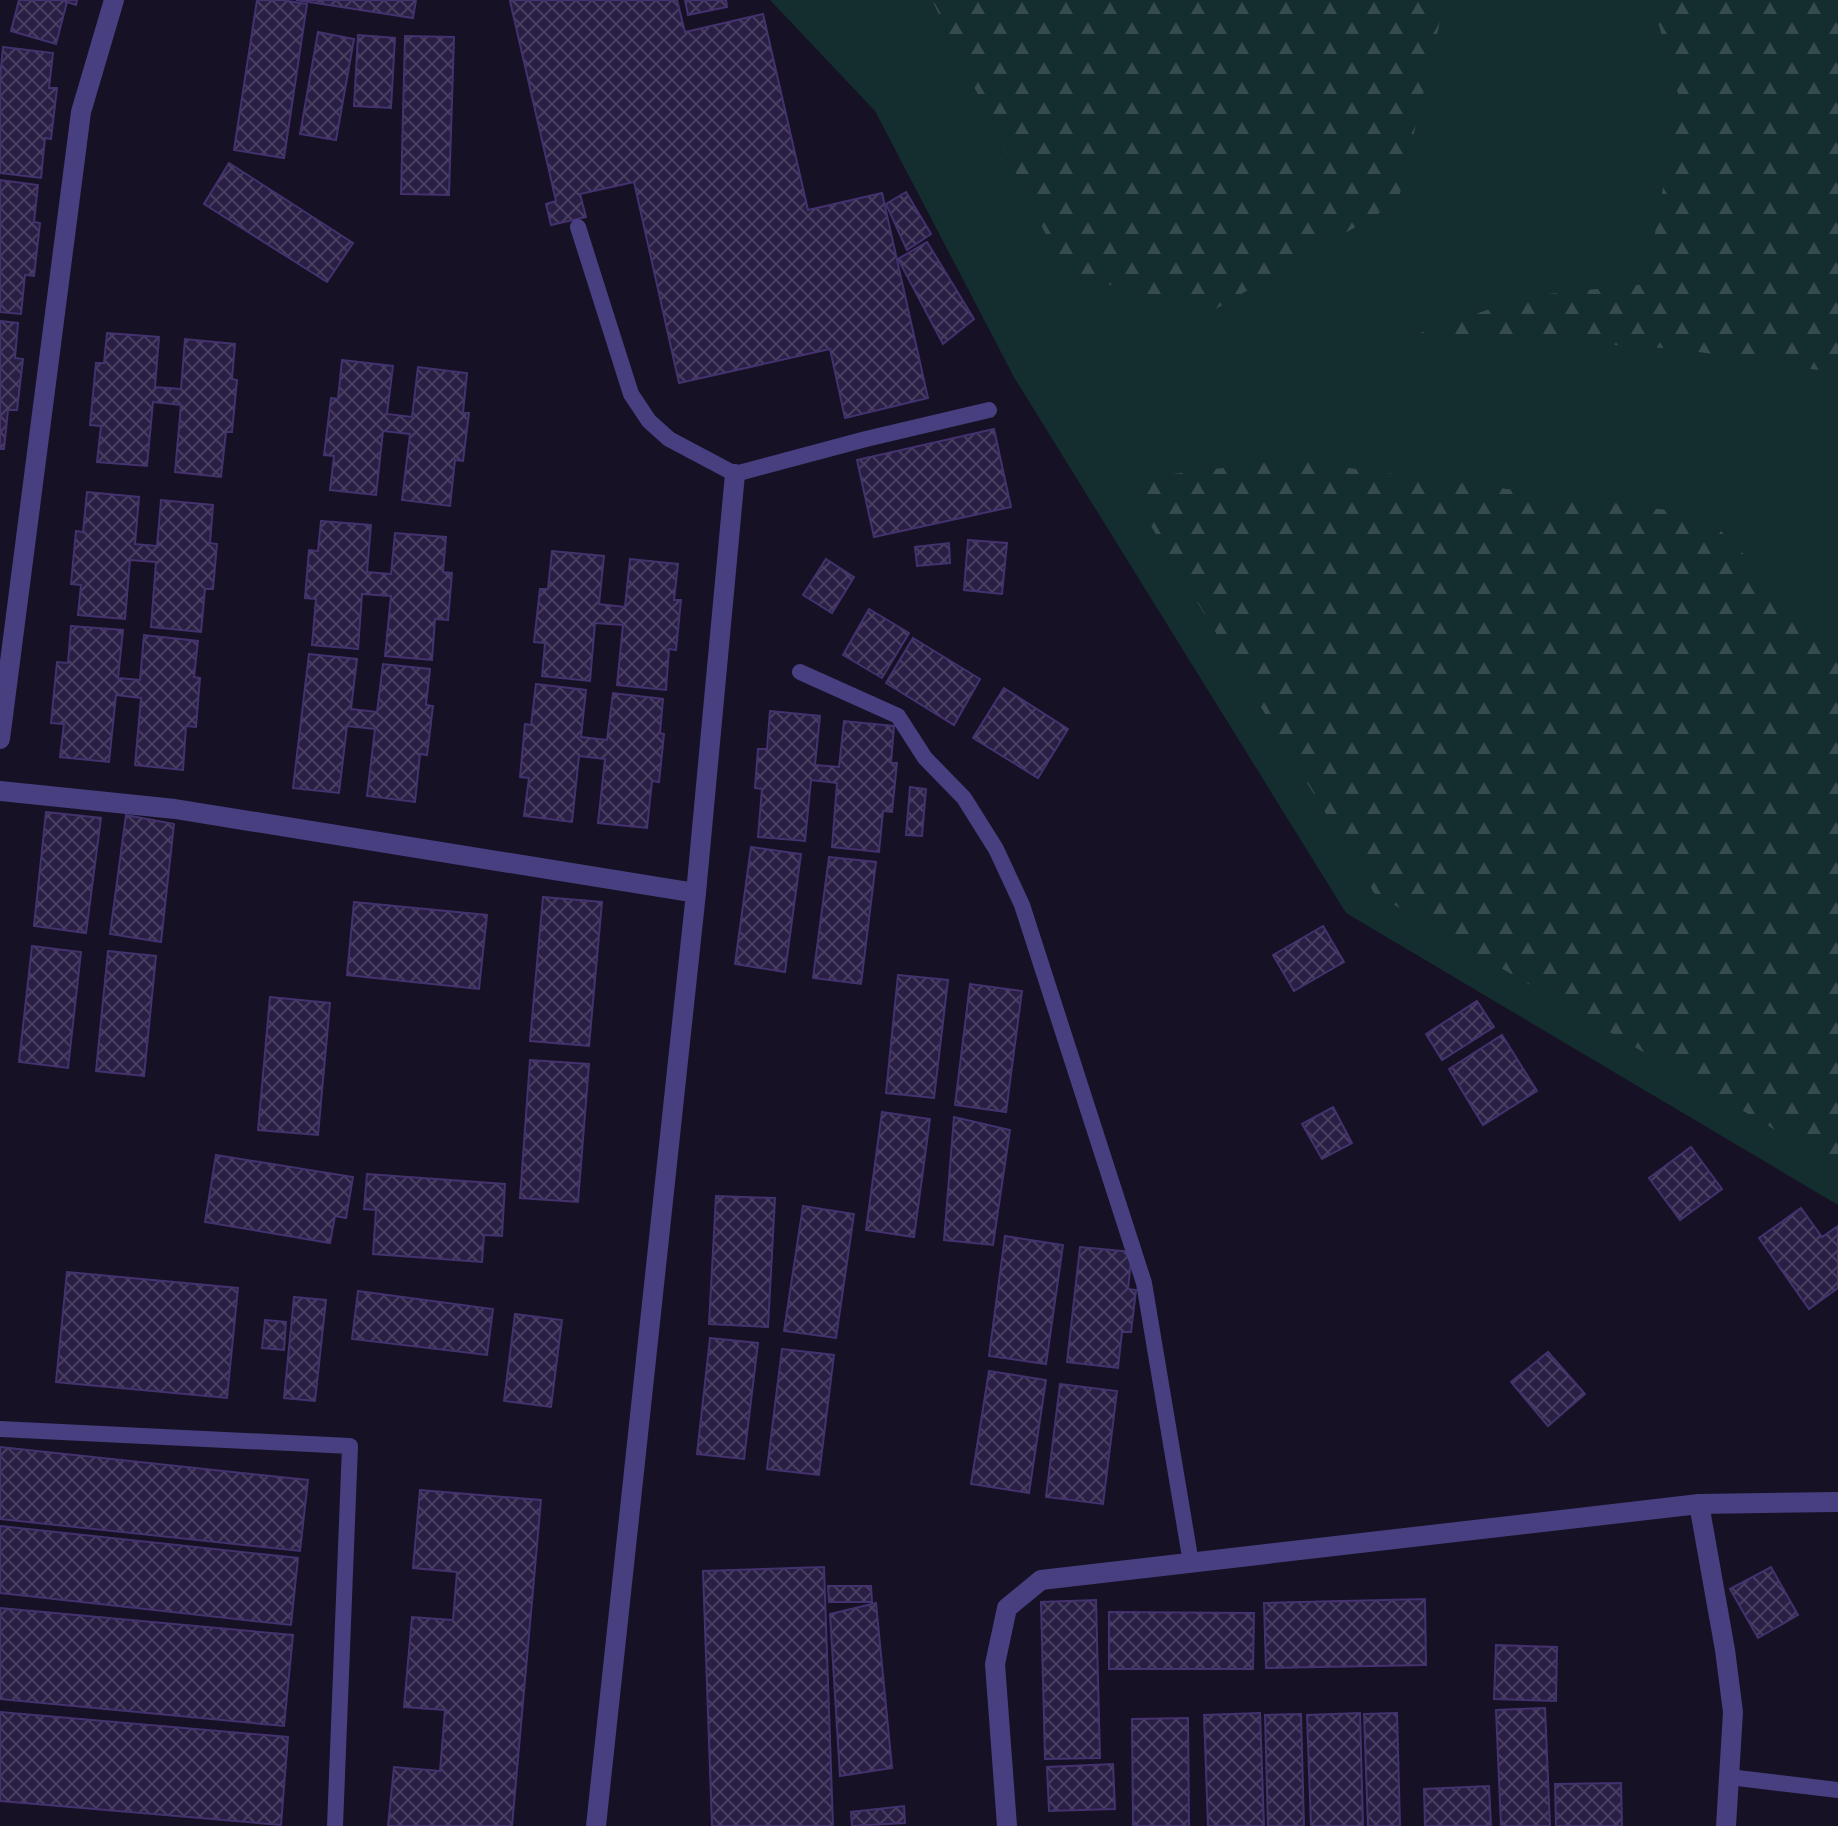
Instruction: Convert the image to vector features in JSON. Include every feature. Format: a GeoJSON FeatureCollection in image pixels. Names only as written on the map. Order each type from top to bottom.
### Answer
{"type":"FeatureCollection","features":[{"type":"Feature","properties":{"kind":"street"},"geometry":{"type":"LineString","coordinates":[[0,739],[81,112],[114,0]]}},
{"type":"Feature","properties":{"kind":"street"},"geometry":{"type":"LineString","coordinates":[[596,1826],[696,893],[735,474]]}},
{"type":"Feature","properties":{"kind":"street"},"geometry":{"type":"LineString","coordinates":[[0,791],[175,809],[696,893]]}},
{"type":"Feature","properties":{"kind":"street"},"geometry":{"type":"LineString","coordinates":[[1007,1826],[995,1664],[1007,1608],[1041,1580],[1699,1504],[1838,1502]]}},
{"type":"Feature","properties":{"kind":"street"},"geometry":{"type":"LineString","coordinates":[[1699,1504],[1733,1712],[1726,1826]]}},
{"type":"Feature","properties":{"kind":"lane"},"geometry":{"type":"LineString","coordinates":[[578,227],[631,394],[649,421],[669,439],[735,474],[989,410]]}},
{"type":"Feature","properties":{"kind":"lane"},"geometry":{"type":"LineString","coordinates":[[800,672],[898,716],[925,758],[964,798],[996,849],[1022,905],[1144,1283],[1191,1563]]}},
{"type":"Feature","properties":{"kind":"lane"},"geometry":{"type":"LineString","coordinates":[[0,1429],[350,1446],[335,1826]]}},
{"type":"Feature","properties":{"kind":"lane"},"geometry":{"type":"LineString","coordinates":[[1729,1777],[1838,1790]]}},
{"type":"Feature","properties":{"kind":"green space"},"geometry":{"type":"Polygon","coordinates":[[[770,0],[1838,0],[1838,1205],[1346,913],[1015,379],[875,111],[770,0]]]}},
{"type":"Feature","properties":{"kind":"green space"},"geometry":{"type":"Polygon","coordinates":[[[932,0],[1445,0],[1398,202],[1214,310],[1065,274],[932,0]]]}},
{"type":"Feature","properties":{"kind":"green space"},"geometry":{"type":"Polygon","coordinates":[[[1652,0],[1838,0],[1838,373],[1679,349],[1420,333],[1528,296],[1646,284],[1679,97],[1652,0]]]}},
{"type":"Feature","properties":{"kind":"green space"},"geometry":{"type":"Polygon","coordinates":[[[1288,460],[1705,515],[1838,649],[1838,1167],[1374,893],[1123,480],[1288,460]]]}},
{"type":"Feature","properties":{"kind":"building"},"geometry":{"type":"Polygon","coordinates":[[[19,0],[77,0],[76,5],[67,2],[56,44],[11,31],[19,0]]]}},
{"type":"Feature","properties":{"kind":"building"},"geometry":{"type":"Polygon","coordinates":[[[257,0],[307,4],[284,158],[234,150],[257,0]]]}},
{"type":"Feature","properties":{"kind":"building"},"geometry":{"type":"Polygon","coordinates":[[[296,0],[416,0],[413,18],[296,0]]]}},
{"type":"Feature","properties":{"kind":"building"},"geometry":{"type":"Polygon","coordinates":[[[677,0],[685,32],[763,14],[808,210],[882,193],[928,398],[845,418],[830,349],[679,383],[634,182],[580,194],[586,217],[551,225],[546,204],[556,201],[510,1],[677,0]]]}},
{"type":"Feature","properties":{"kind":"building"},"geometry":{"type":"Polygon","coordinates":[[[685,0],[726,0],[727,7],[688,15],[685,0]]]}},
{"type":"Feature","properties":{"kind":"building"},"geometry":{"type":"Polygon","coordinates":[[[318,32],[354,39],[336,140],[300,134],[318,32]]]}},
{"type":"Feature","properties":{"kind":"building"},"geometry":{"type":"Polygon","coordinates":[[[358,35],[395,38],[391,108],[354,106],[358,35]]]}},
{"type":"Feature","properties":{"kind":"building"},"geometry":{"type":"Polygon","coordinates":[[[405,36],[454,37],[449,195],[401,194],[405,36]]]}},
{"type":"Feature","properties":{"kind":"building"},"geometry":{"type":"Polygon","coordinates":[[[3,47],[53,53],[49,88],[57,88],[51,139],[45,138],[41,178],[0,173],[3,47]]]}},
{"type":"Feature","properties":{"kind":"building"},"geometry":{"type":"Polygon","coordinates":[[[229,163],[353,243],[327,282],[204,204],[229,163]]]}},
{"type":"Feature","properties":{"kind":"building"},"geometry":{"type":"Polygon","coordinates":[[[0,180],[38,185],[34,222],[40,223],[34,276],[25,275],[21,314],[0,312],[0,180]]]}},
{"type":"Feature","properties":{"kind":"building"},"geometry":{"type":"Polygon","coordinates":[[[906,192],[931,234],[907,250],[886,204],[906,192]]]}},
{"type":"Feature","properties":{"kind":"building"},"geometry":{"type":"Polygon","coordinates":[[[927,242],[974,319],[943,344],[898,259],[927,242]]]}},
{"type":"Feature","properties":{"kind":"building"},"geometry":{"type":"Polygon","coordinates":[[[0,321],[18,323],[15,358],[23,359],[17,410],[8,410],[4,449],[0,449],[0,321]]]}},
{"type":"Feature","properties":{"kind":"building"},"geometry":{"type":"Polygon","coordinates":[[[107,333],[159,337],[155,387],[181,389],[185,339],[235,344],[232,379],[237,380],[232,432],[226,432],[221,477],[175,472],[181,405],[153,402],[147,466],[97,462],[101,426],[90,425],[96,363],[104,363],[107,333]]]}},
{"type":"Feature","properties":{"kind":"building"},"geometry":{"type":"Polygon","coordinates":[[[342,360],[393,366],[387,414],[412,417],[418,367],[467,373],[463,413],[469,413],[463,461],[455,460],[450,506],[402,500],[410,434],[383,431],[376,495],[330,490],[334,456],[324,455],[331,398],[338,399],[342,360]]]}},
{"type":"Feature","properties":{"kind":"building"},"geometry":{"type":"Polygon","coordinates":[[[994,429],[1011,507],[874,537],[857,460],[994,429]]]}},
{"type":"Feature","properties":{"kind":"building"},"geometry":{"type":"Polygon","coordinates":[[[87,492],[139,497],[135,544],[157,546],[161,500],[213,505],[210,543],[217,544],[213,589],[205,589],[201,632],[151,627],[156,562],[130,560],[125,619],[78,615],[81,585],[71,584],[76,531],[83,532],[87,492]]]}},
{"type":"Feature","properties":{"kind":"building"},"geometry":{"type":"Polygon","coordinates":[[[321,521],[371,525],[367,572],[391,574],[395,533],[446,537],[443,572],[452,573],[448,620],[435,619],[432,660],[385,656],[391,596],[362,594],[358,649],[312,645],[316,599],[305,598],[309,550],[318,551],[321,521]]]}},
{"type":"Feature","properties":{"kind":"building"},"geometry":{"type":"Polygon","coordinates":[[[968,540],[1007,543],[1002,594],[964,590],[968,540]]]}},
{"type":"Feature","properties":{"kind":"building"},"geometry":{"type":"Polygon","coordinates":[[[949,543],[950,563],[917,566],[915,547],[949,543]]]}},
{"type":"Feature","properties":{"kind":"building"},"geometry":{"type":"Polygon","coordinates":[[[552,551],[604,556],[599,604],[625,607],[630,559],[678,564],[674,600],[681,600],[676,650],[669,649],[666,690],[617,685],[623,625],[595,623],[590,681],[542,676],[545,643],[534,642],[540,589],[548,589],[552,551]]]}},
{"type":"Feature","properties":{"kind":"building"},"geometry":{"type":"Polygon","coordinates":[[[826,559],[854,577],[832,613],[803,595],[826,559]]]}},
{"type":"Feature","properties":{"kind":"building"},"geometry":{"type":"Polygon","coordinates":[[[869,609],[909,633],[882,678],[843,655],[869,609]]]}},
{"type":"Feature","properties":{"kind":"building"},"geometry":{"type":"Polygon","coordinates":[[[71,626],[123,630],[118,678],[140,680],[144,635],[198,641],[194,677],[200,678],[196,727],[186,726],[183,770],[135,765],[141,698],[116,695],[109,762],[60,757],[64,724],[51,723],[57,662],[68,663],[71,626]]]}},
{"type":"Feature","properties":{"kind":"building"},"geometry":{"type":"Polygon","coordinates":[[[913,638],[980,679],[954,725],[886,683],[913,638]]]}},
{"type":"Feature","properties":{"kind":"building"},"geometry":{"type":"Polygon","coordinates":[[[309,654],[357,659],[351,709],[377,712],[383,664],[430,669],[426,705],[433,706],[427,755],[420,754],[415,802],[367,796],[375,729],[347,726],[339,793],[293,788],[309,654]]]}},
{"type":"Feature","properties":{"kind":"building"},"geometry":{"type":"Polygon","coordinates":[[[536,684],[586,690],[581,737],[607,740],[613,693],[663,699],[660,733],[664,734],[659,782],[652,781],[647,828],[598,823],[605,759],[579,756],[572,822],[524,816],[529,778],[520,777],[525,724],[531,725],[536,684]]]}},
{"type":"Feature","properties":{"kind":"building"},"geometry":{"type":"Polygon","coordinates":[[[1004,688],[1068,729],[1038,778],[973,738],[1004,688]]]}},
{"type":"Feature","properties":{"kind":"building"},"geometry":{"type":"Polygon","coordinates":[[[770,711],[820,716],[815,765],[839,767],[844,721],[894,726],[891,763],[897,763],[892,812],[883,811],[879,852],[832,847],[837,783],[811,780],[805,841],[758,837],[762,789],[755,788],[758,749],[767,749],[770,711]]]}},
{"type":"Feature","properties":{"kind":"building"},"geometry":{"type":"Polygon","coordinates":[[[910,787],[926,789],[922,836],[906,835],[910,787]]]}},
{"type":"Feature","properties":{"kind":"building"},"geometry":{"type":"Polygon","coordinates":[[[46,812],[101,818],[86,933],[34,926],[46,812]]]}},
{"type":"Feature","properties":{"kind":"building"},"geometry":{"type":"Polygon","coordinates":[[[126,815],[174,824],[161,942],[110,934],[126,815]]]}},
{"type":"Feature","properties":{"kind":"building"},"geometry":{"type":"Polygon","coordinates":[[[751,847],[801,854],[785,972],[735,964],[751,847]]]}},
{"type":"Feature","properties":{"kind":"building"},"geometry":{"type":"Polygon","coordinates":[[[829,857],[876,862],[861,984],[813,978],[829,857]]]}},
{"type":"Feature","properties":{"kind":"building"},"geometry":{"type":"Polygon","coordinates":[[[543,897],[602,902],[589,1046],[530,1041],[543,897]]]}},
{"type":"Feature","properties":{"kind":"building"},"geometry":{"type":"Polygon","coordinates":[[[354,902],[487,915],[479,989],[347,975],[354,902]]]}},
{"type":"Feature","properties":{"kind":"building"},"geometry":{"type":"Polygon","coordinates":[[[1323,926],[1344,962],[1294,991],[1273,955],[1323,926]]]}},
{"type":"Feature","properties":{"kind":"building"},"geometry":{"type":"Polygon","coordinates":[[[32,946],[81,952],[68,1068],[19,1062],[32,946]]]}},
{"type":"Feature","properties":{"kind":"building"},"geometry":{"type":"Polygon","coordinates":[[[108,951],[156,956],[144,1076],[96,1071],[108,951]]]}},
{"type":"Feature","properties":{"kind":"building"},"geometry":{"type":"Polygon","coordinates":[[[898,975],[948,980],[934,1098],[886,1093],[898,975]]]}},
{"type":"Feature","properties":{"kind":"building"},"geometry":{"type":"Polygon","coordinates":[[[970,984],[1022,991],[1006,1112],[955,1105],[970,984]]]}},
{"type":"Feature","properties":{"kind":"building"},"geometry":{"type":"Polygon","coordinates":[[[270,997],[330,1003],[318,1135],[258,1130],[270,997]]]}},
{"type":"Feature","properties":{"kind":"building"},"geometry":{"type":"Polygon","coordinates":[[[1477,1001],[1494,1027],[1442,1060],[1426,1034],[1477,1001]]]}},
{"type":"Feature","properties":{"kind":"building"},"geometry":{"type":"Polygon","coordinates":[[[1502,1035],[1537,1091],[1483,1125],[1449,1069],[1502,1035]]]}},
{"type":"Feature","properties":{"kind":"building"},"geometry":{"type":"Polygon","coordinates":[[[530,1060],[589,1064],[578,1202],[520,1198],[530,1060]]]}},
{"type":"Feature","properties":{"kind":"building"},"geometry":{"type":"Polygon","coordinates":[[[1333,1107],[1352,1143],[1322,1159],[1302,1124],[1333,1107]]]}},
{"type":"Feature","properties":{"kind":"building"},"geometry":{"type":"Polygon","coordinates":[[[882,1112],[930,1119],[914,1237],[866,1230],[882,1112]]]}},
{"type":"Feature","properties":{"kind":"building"},"geometry":{"type":"Polygon","coordinates":[[[954,1117],[1010,1130],[993,1245],[944,1240],[954,1117]]]}},
{"type":"Feature","properties":{"kind":"building"},"geometry":{"type":"Polygon","coordinates":[[[1691,1147],[1722,1189],[1680,1220],[1649,1178],[1691,1147]]]}},
{"type":"Feature","properties":{"kind":"building"},"geometry":{"type":"Polygon","coordinates":[[[216,1155],[353,1177],[346,1218],[335,1216],[330,1243],[205,1222],[216,1155]]]}},
{"type":"Feature","properties":{"kind":"building"},"geometry":{"type":"Polygon","coordinates":[[[367,1174],[505,1184],[502,1236],[484,1235],[482,1262],[373,1254],[376,1210],[364,1209],[367,1174]]]}},
{"type":"Feature","properties":{"kind":"building"},"geometry":{"type":"Polygon","coordinates":[[[716,1196],[775,1198],[768,1327],[709,1324],[716,1196]]]}},
{"type":"Feature","properties":{"kind":"building"},"geometry":{"type":"Polygon","coordinates":[[[803,1206],[854,1214],[836,1338],[784,1331],[803,1206]]]}},
{"type":"Feature","properties":{"kind":"building"},"geometry":{"type":"Polygon","coordinates":[[[1801,1208],[1822,1237],[1838,1226],[1838,1288],[1809,1309],[1759,1238],[1801,1208]]]}},
{"type":"Feature","properties":{"kind":"building"},"geometry":{"type":"Polygon","coordinates":[[[1005,1236],[1063,1245],[1046,1364],[989,1356],[1005,1236]]]}},
{"type":"Feature","properties":{"kind":"building"},"geometry":{"type":"Polygon","coordinates":[[[1080,1247],[1132,1252],[1128,1289],[1136,1290],[1131,1332],[1122,1332],[1118,1368],[1067,1362],[1080,1247]]]}},
{"type":"Feature","properties":{"kind":"building"},"geometry":{"type":"Polygon","coordinates":[[[67,1272],[238,1288],[227,1398],[56,1382],[67,1272]]]}},
{"type":"Feature","properties":{"kind":"building"},"geometry":{"type":"Polygon","coordinates":[[[358,1291],[493,1309],[487,1355],[352,1339],[358,1291]]]}},
{"type":"Feature","properties":{"kind":"building"},"geometry":{"type":"Polygon","coordinates":[[[294,1297],[326,1300],[315,1401],[284,1398],[294,1297]]]}},
{"type":"Feature","properties":{"kind":"building"},"geometry":{"type":"Polygon","coordinates":[[[515,1314],[562,1320],[551,1407],[504,1401],[515,1314]]]}},
{"type":"Feature","properties":{"kind":"building"},"geometry":{"type":"Polygon","coordinates":[[[265,1320],[286,1322],[284,1350],[262,1348],[265,1320]]]}},
{"type":"Feature","properties":{"kind":"building"},"geometry":{"type":"Polygon","coordinates":[[[710,1338],[758,1343],[744,1459],[697,1454],[710,1338]]]}},
{"type":"Feature","properties":{"kind":"building"},"geometry":{"type":"Polygon","coordinates":[[[782,1349],[834,1355],[819,1475],[767,1469],[782,1349]]]}},
{"type":"Feature","properties":{"kind":"building"},"geometry":{"type":"Polygon","coordinates":[[[1548,1352],[1585,1394],[1548,1426],[1511,1382],[1548,1352]]]}},
{"type":"Feature","properties":{"kind":"building"},"geometry":{"type":"Polygon","coordinates":[[[989,1371],[1046,1380],[1029,1493],[971,1484],[989,1371]]]}},
{"type":"Feature","properties":{"kind":"building"},"geometry":{"type":"Polygon","coordinates":[[[1060,1384],[1117,1391],[1103,1504],[1046,1497],[1060,1384]]]}},
{"type":"Feature","properties":{"kind":"building"},"geometry":{"type":"Polygon","coordinates":[[[0,1447],[308,1480],[300,1551],[0,1519],[0,1447]]]}},
{"type":"Feature","properties":{"kind":"building"},"geometry":{"type":"Polygon","coordinates":[[[420,1490],[541,1500],[512,1826],[388,1826],[394,1767],[440,1771],[445,1710],[404,1707],[412,1617],[453,1620],[457,1572],[413,1568],[420,1490]]]}},
{"type":"Feature","properties":{"kind":"building"},"geometry":{"type":"Polygon","coordinates":[[[0,1526],[298,1558],[291,1625],[0,1593],[0,1526]]]}},
{"type":"Feature","properties":{"kind":"building"},"geometry":{"type":"Polygon","coordinates":[[[824,1567],[833,1826],[712,1826],[703,1571],[824,1567]]]}},
{"type":"Feature","properties":{"kind":"building"},"geometry":{"type":"Polygon","coordinates":[[[1771,1567],[1798,1615],[1758,1638],[1730,1589],[1771,1567]]]}},
{"type":"Feature","properties":{"kind":"building"},"geometry":{"type":"Polygon","coordinates":[[[828,1586],[871,1586],[872,1602],[829,1602],[828,1586]]]}},
{"type":"Feature","properties":{"kind":"building"},"geometry":{"type":"Polygon","coordinates":[[[1425,1599],[1426,1665],[1266,1668],[1264,1603],[1425,1599]]]}},
{"type":"Feature","properties":{"kind":"building"},"geometry":{"type":"Polygon","coordinates":[[[1096,1600],[1100,1758],[1045,1759],[1041,1602],[1096,1600]]]}},
{"type":"Feature","properties":{"kind":"building"},"geometry":{"type":"Polygon","coordinates":[[[876,1603],[892,1768],[840,1776],[830,1614],[876,1603]]]}},
{"type":"Feature","properties":{"kind":"building"},"geometry":{"type":"Polygon","coordinates":[[[0,1608],[293,1635],[284,1726],[0,1699],[0,1608]]]}},
{"type":"Feature","properties":{"kind":"building"},"geometry":{"type":"Polygon","coordinates":[[[1109,1612],[1254,1613],[1253,1669],[1109,1669],[1109,1612]]]}},
{"type":"Feature","properties":{"kind":"building"},"geometry":{"type":"Polygon","coordinates":[[[1496,1645],[1557,1647],[1556,1701],[1494,1699],[1496,1645]]]}},
{"type":"Feature","properties":{"kind":"building"},"geometry":{"type":"Polygon","coordinates":[[[1545,1708],[1550,1826],[1501,1826],[1496,1710],[1545,1708]]]}},
{"type":"Feature","properties":{"kind":"building"},"geometry":{"type":"Polygon","coordinates":[[[0,1712],[288,1737],[281,1825],[0,1801],[0,1712]]]}},
{"type":"Feature","properties":{"kind":"building"},"geometry":{"type":"Polygon","coordinates":[[[1260,1713],[1264,1826],[1208,1826],[1204,1715],[1260,1713]]]}},
{"type":"Feature","properties":{"kind":"building"},"geometry":{"type":"Polygon","coordinates":[[[1360,1713],[1363,1826],[1311,1826],[1307,1715],[1360,1713]]]}},
{"type":"Feature","properties":{"kind":"building"},"geometry":{"type":"Polygon","coordinates":[[[1397,1713],[1400,1826],[1368,1826],[1364,1714],[1397,1713]]]}},
{"type":"Feature","properties":{"kind":"building"},"geometry":{"type":"Polygon","coordinates":[[[1301,1714],[1304,1826],[1268,1826],[1265,1715],[1301,1714]]]}},
{"type":"Feature","properties":{"kind":"building"},"geometry":{"type":"Polygon","coordinates":[[[1188,1718],[1189,1826],[1133,1826],[1132,1719],[1188,1718]]]}},
{"type":"Feature","properties":{"kind":"building"},"geometry":{"type":"Polygon","coordinates":[[[1113,1764],[1115,1809],[1049,1811],[1047,1767],[1113,1764]]]}},
{"type":"Feature","properties":{"kind":"building"},"geometry":{"type":"Polygon","coordinates":[[[1621,1783],[1622,1826],[1556,1826],[1555,1784],[1621,1783]]]}},
{"type":"Feature","properties":{"kind":"building"},"geometry":{"type":"Polygon","coordinates":[[[1489,1786],[1491,1826],[1425,1826],[1424,1789],[1489,1786]]]}},
{"type":"Feature","properties":{"kind":"building"},"geometry":{"type":"Polygon","coordinates":[[[904,1806],[905,1823],[852,1826],[851,1812],[904,1806]]]}}]}
